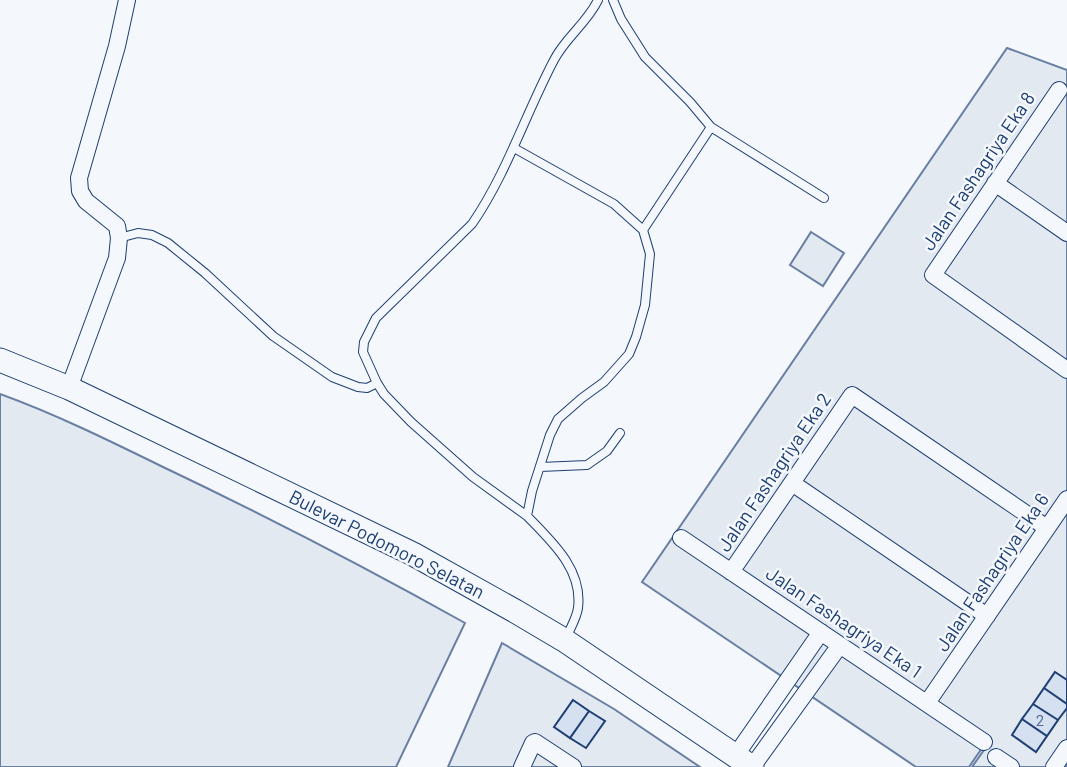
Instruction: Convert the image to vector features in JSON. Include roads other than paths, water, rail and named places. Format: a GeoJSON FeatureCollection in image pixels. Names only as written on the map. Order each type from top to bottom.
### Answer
{"type":"FeatureCollection","features":[{"type":"Feature","properties":{"kind":"street"},"geometry":{"type":"LineString","coordinates":[[69,388],[117,258],[117,226],[86,201],[79,191],[79,178],[117,46],[127,0]]}},
{"type":"Feature","properties":{"kind":"street","name":"Jalan Fashagriya Eka 8"},"geometry":{"type":"LineString","coordinates":[[1059,90],[933,275],[1067,370]]}},
{"type":"Feature","properties":{"kind":"street"},"geometry":{"type":"LineString","coordinates":[[995,183],[1067,233]]}},
{"type":"Feature","properties":{"kind":"street","name":"Bulevar Podomoro Selatan"},"geometry":{"type":"LineString","coordinates":[[0,360],[69,388],[413,554],[564,640],[744,761]]}},
{"type":"Feature","properties":{"kind":"street","name":"Jalan Fashagriya Eka 2"},"geometry":{"type":"LineString","coordinates":[[731,572],[852,395],[1047,528]]}},
{"type":"Feature","properties":{"kind":"street"},"geometry":{"type":"LineString","coordinates":[[792,483],[987,616]]}},
{"type":"Feature","properties":{"kind":"street","name":"Jalan Fashagriya Eka 6"},"geometry":{"type":"LineString","coordinates":[[927,703],[1067,499]]}},
{"type":"Feature","properties":{"kind":"street","name":"Jalan Fashagriya Eka 1"},"geometry":{"type":"LineString","coordinates":[[681,538],[984,741]]}},
{"type":"Feature","properties":{"kind":"street"},"geometry":{"type":"LineString","coordinates":[[744,761],[821,632]]}},
{"type":"Feature","properties":{"kind":"street"},"geometry":{"type":"LineString","coordinates":[[744,761],[840,645]]}},
{"type":"Feature","properties":{"kind":"street"},"geometry":{"type":"LineString","coordinates":[[522,767],[533,743],[573,767]]}},
{"type":"Feature","properties":{"kind":"street"},"geometry":{"type":"LineString","coordinates":[[1054,767],[1067,748]]}},
{"type":"Feature","properties":{"kind":"street"},"geometry":{"type":"LineString","coordinates":[[996,757],[1010,767]]}},
{"type":"Feature","properties":{"kind":"lane"},"geometry":{"type":"LineString","coordinates":[[564,640],[579,609],[578,583],[562,554],[527,516],[473,477],[411,422],[384,394],[363,352],[376,318],[472,224],[497,186],[555,57],[593,11],[598,0]]}},
{"type":"Feature","properties":{"kind":"lane"},"geometry":{"type":"LineString","coordinates":[[613,0],[621,19],[645,57],[711,127],[824,198]]}},
{"type":"Feature","properties":{"kind":"lane"},"geometry":{"type":"LineString","coordinates":[[643,230],[711,127]]}},
{"type":"Feature","properties":{"kind":"lane"},"geometry":{"type":"LineString","coordinates":[[514,148],[614,204],[643,230],[650,254],[645,306],[629,355],[604,382],[558,419],[532,491],[527,516]]}},
{"type":"Feature","properties":{"kind":"lane"},"geometry":{"type":"LineString","coordinates":[[119,238],[138,233],[152,235],[168,243],[273,336],[332,377],[358,387],[367,388],[377,383]]}},
{"type":"Feature","properties":{"kind":"lane"},"geometry":{"type":"LineString","coordinates":[[540,467],[587,465],[607,450],[620,433]]}}]}
